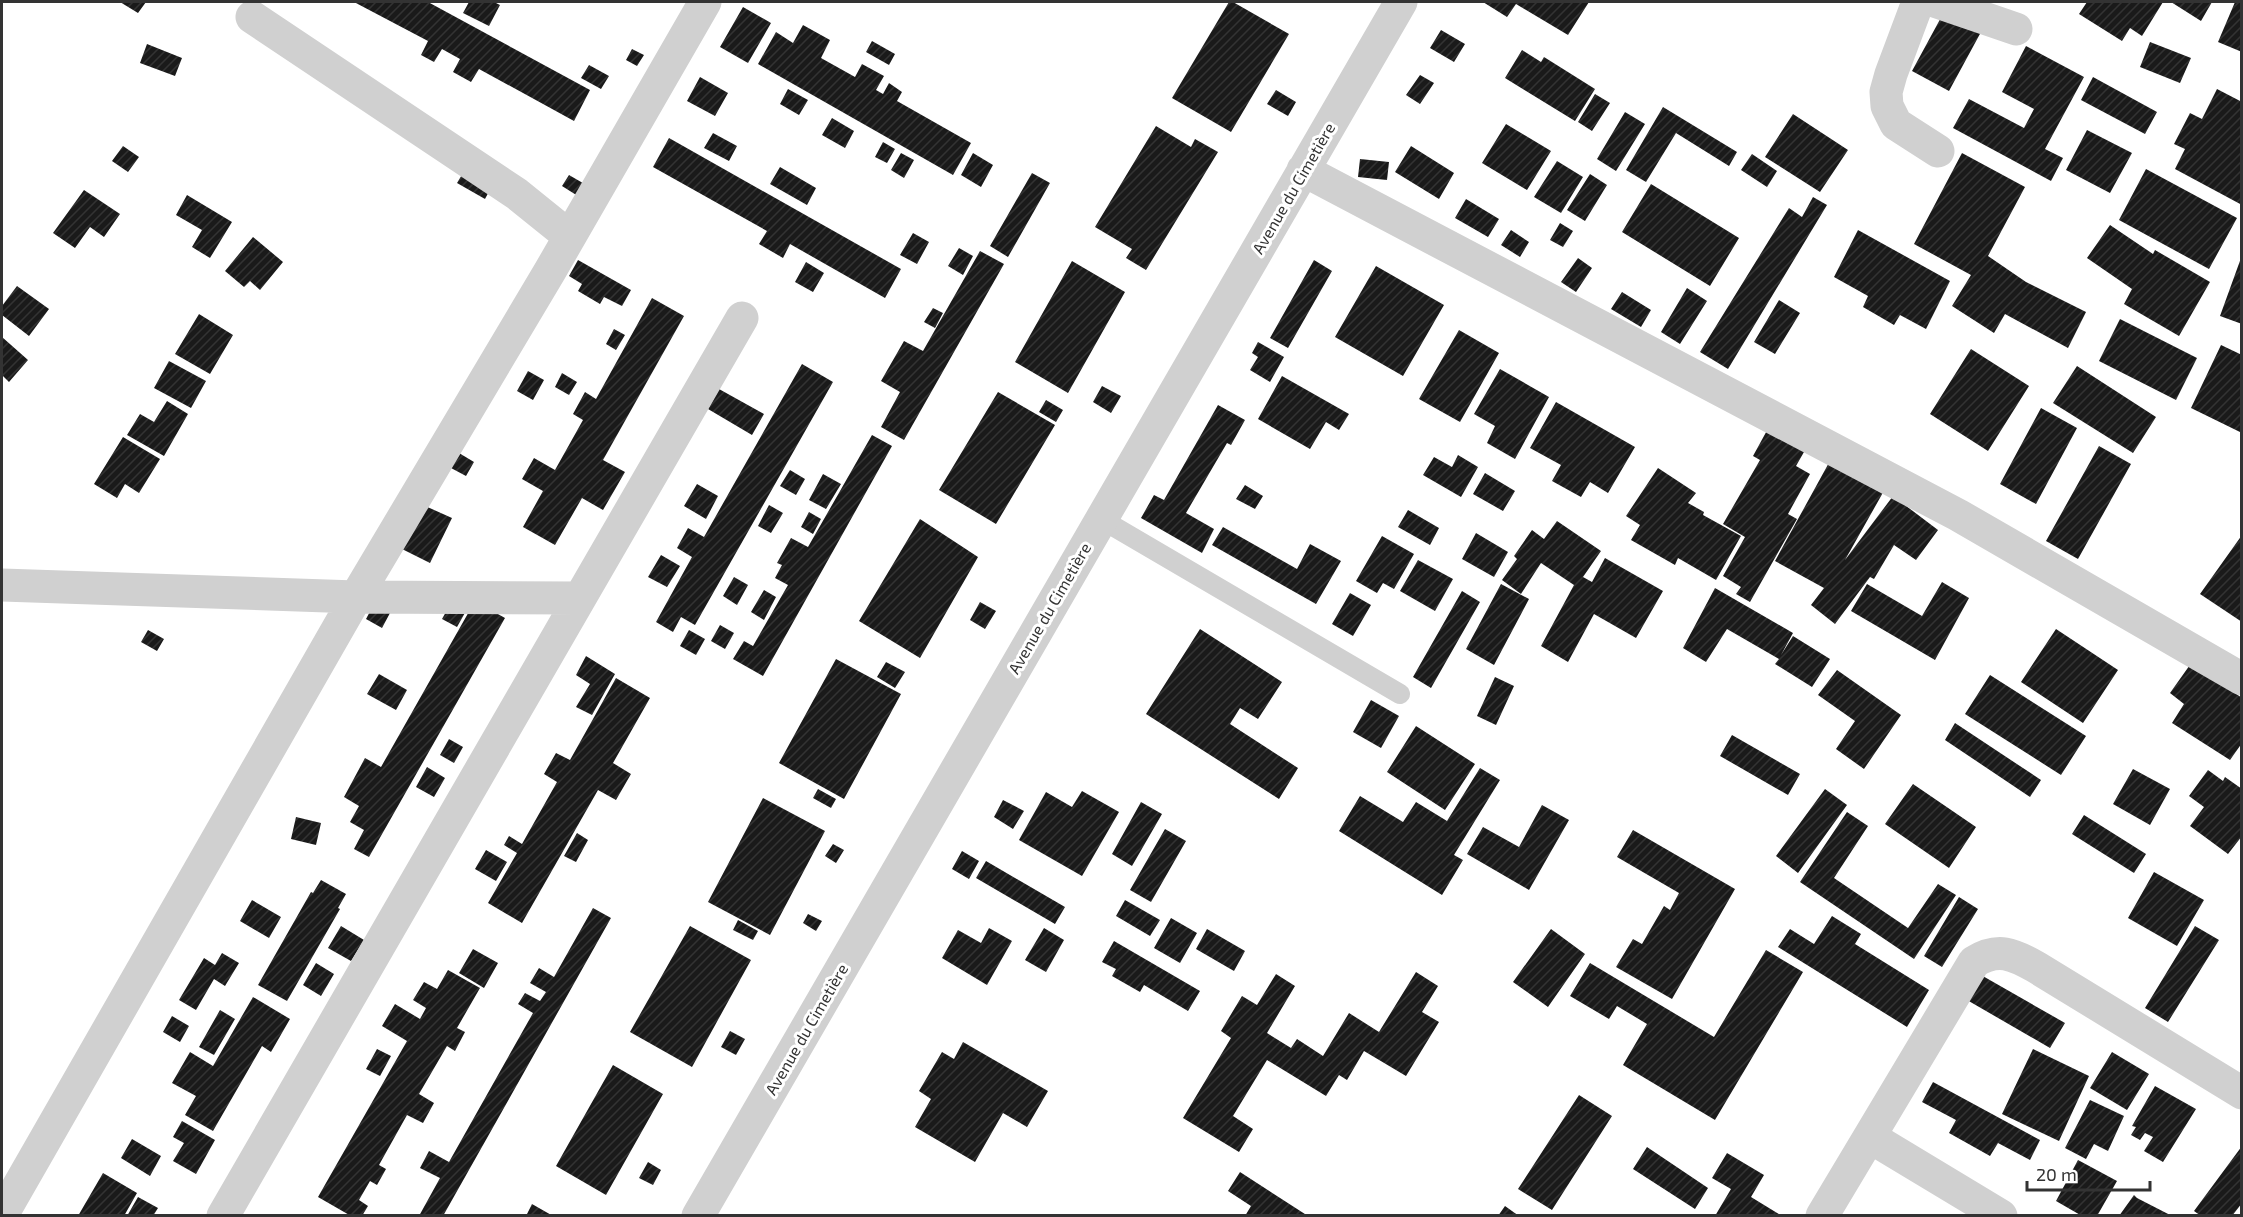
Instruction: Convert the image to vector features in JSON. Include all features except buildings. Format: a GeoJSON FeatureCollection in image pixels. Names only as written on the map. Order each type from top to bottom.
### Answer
{"type":"FeatureCollection","features":[{"type":"Feature","properties":{"kind":"street"},"geometry":{"type":"LineString","coordinates":[[2,1215],[356,597],[550,271],[568,236],[705,2]]}},
{"type":"Feature","properties":{"kind":"street","name":"Avenue du Cimetière"},"geometry":{"type":"LineString","coordinates":[[698,1215],[1401,2]]}},
{"type":"Feature","properties":{"kind":"street"},"geometry":{"type":"LineString","coordinates":[[1918,2],[1891,74],[1886,92],[1887,106],[1896,124],[1938,151]]}},
{"type":"Feature","properties":{"kind":"street"},"geometry":{"type":"LineString","coordinates":[[1937,2],[2016,29]]}},
{"type":"Feature","properties":{"kind":"street"},"geometry":{"type":"LineString","coordinates":[[252,17],[518,194],[568,236]]}},
{"type":"Feature","properties":{"kind":"street"},"geometry":{"type":"LineString","coordinates":[[1303,170],[1947,510],[2241,679]]}},
{"type":"Feature","properties":{"kind":"street"},"geometry":{"type":"LineString","coordinates":[[223,1215],[742,318]]}},
{"type":"Feature","properties":{"kind":"street"},"geometry":{"type":"LineString","coordinates":[[2,585],[356,597],[580,598]]}},
{"type":"Feature","properties":{"kind":"street"},"geometry":{"type":"LineString","coordinates":[[1822,1215],[1974,962],[1987,954],[2018,957],[2241,1093]]}},
{"type":"Feature","properties":{"kind":"street"},"geometry":{"type":"LineString","coordinates":[[1870,1137],[2001,1215]]}},
{"type":"Feature","properties":{"kind":"lane"},"geometry":{"type":"LineString","coordinates":[[1101,519],[1400,694]]}}]}
